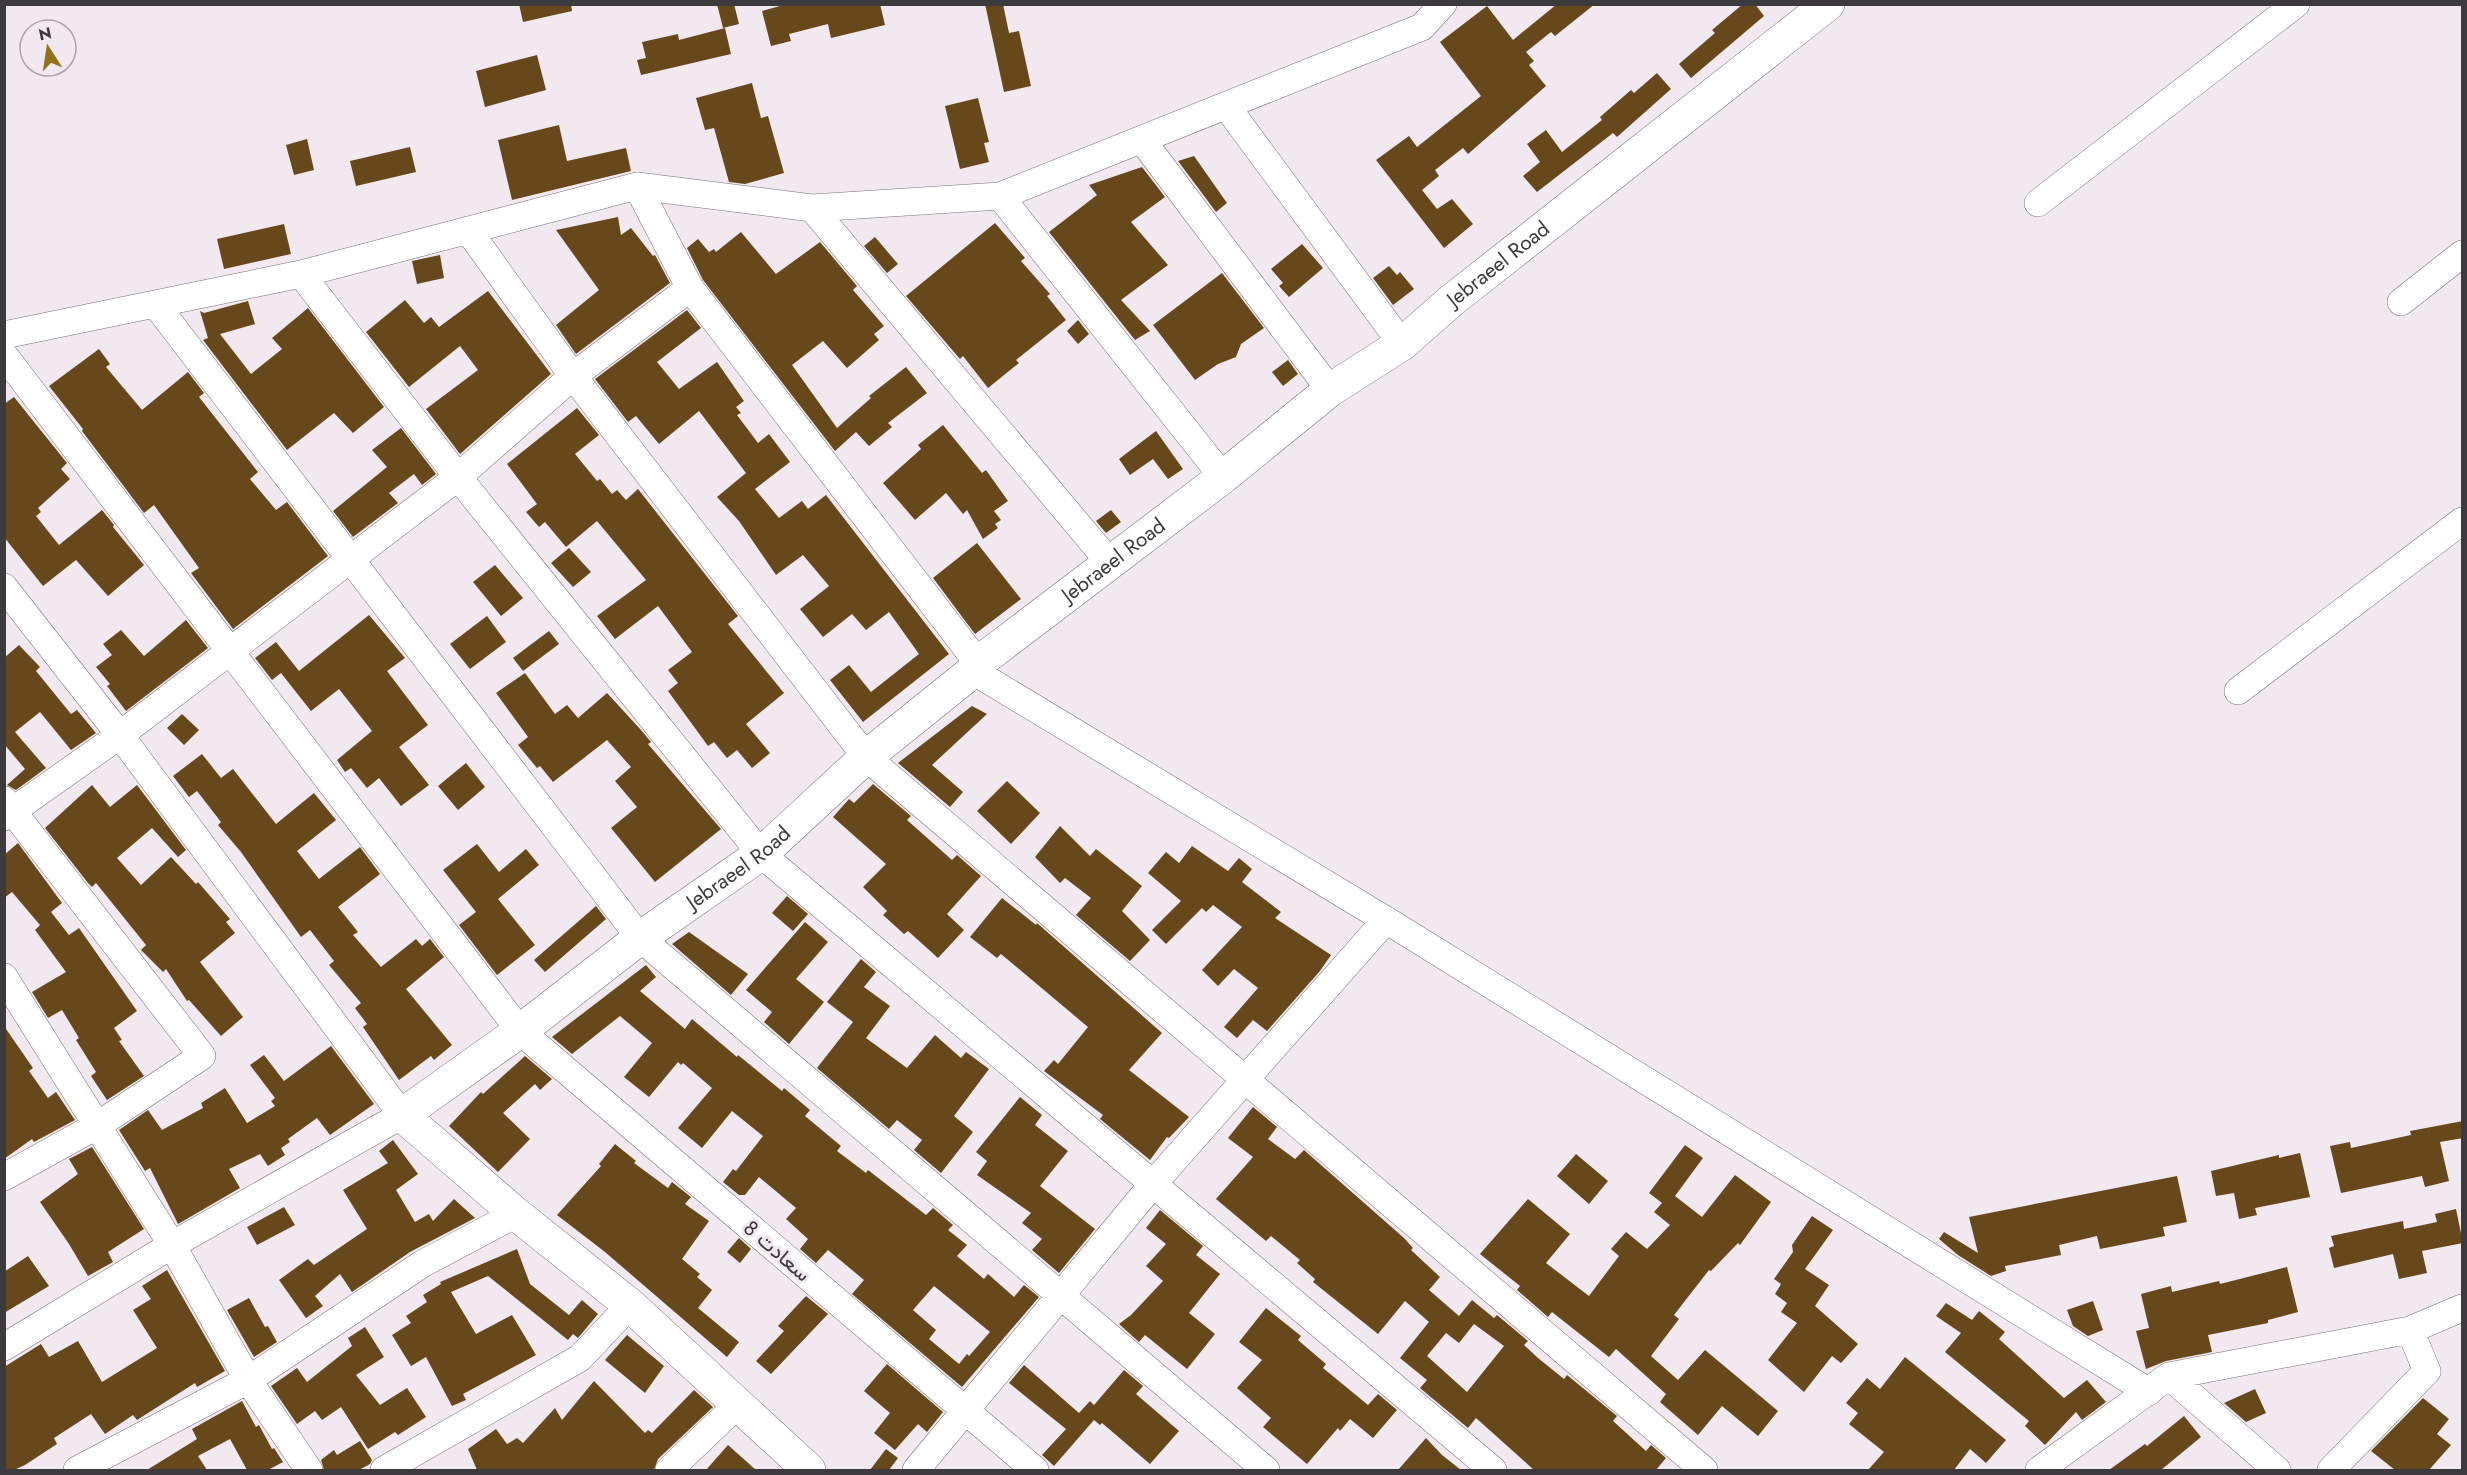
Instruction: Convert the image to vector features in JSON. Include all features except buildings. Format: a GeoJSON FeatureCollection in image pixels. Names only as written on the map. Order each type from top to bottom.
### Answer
{"type":"FeatureCollection","features":[{"type":"Feature","properties":{"kind":"main road","name":"Jebraeel Road"},"geometry":{"type":"LineString","coordinates":[[402,1116],[520,1031],[640,938],[761,854],[866,757],[976,667],[1223,477],[1330,390],[1402,344],[1451,300],[1828,4]]}},
{"type":"Feature","properties":{"kind":"main road"},"geometry":{"type":"LineString","coordinates":[[402,1116],[516,1214],[630,1305],[736,1406],[809,1470]]}},
{"type":"Feature","properties":{"kind":"street"},"geometry":{"type":"LineString","coordinates":[[4,335],[157,306],[215,290],[301,274],[637,186],[812,207],[999,196],[1227,107],[1422,27],[1443,4]]}},
{"type":"Feature","properties":{"kind":"street"},"geometry":{"type":"LineString","coordinates":[[2038,203],[2296,4]]}},
{"type":"Feature","properties":{"kind":"street"},"geometry":{"type":"LineString","coordinates":[[1227,107],[1402,344]]}},
{"type":"Feature","properties":{"kind":"street"},"geometry":{"type":"LineString","coordinates":[[1142,140],[1330,390]]}},
{"type":"Feature","properties":{"kind":"street"},"geometry":{"type":"LineString","coordinates":[[637,186],[690,288],[976,667],[1386,920],[2159,1384],[2277,1470]]}},
{"type":"Feature","properties":{"kind":"street"},"geometry":{"type":"LineString","coordinates":[[999,196],[1223,477]]}},
{"type":"Feature","properties":{"kind":"street"},"geometry":{"type":"LineString","coordinates":[[812,207],[1111,564]]}},
{"type":"Feature","properties":{"kind":"street"},"geometry":{"type":"LineString","coordinates":[[468,230],[573,376],[866,757],[1245,1078],[1649,1426],[1704,1470]]}},
{"type":"Feature","properties":{"kind":"street"},"geometry":{"type":"LineString","coordinates":[[2401,302],[2463,254]]}},
{"type":"Feature","properties":{"kind":"street"},"geometry":{"type":"LineString","coordinates":[[301,274],[458,477],[761,854],[1493,1470]]}},
{"type":"Feature","properties":{"kind":"street"},"geometry":{"type":"LineString","coordinates":[[4,1178],[98,1125],[202,1056],[7,810],[120,735],[458,477],[573,376],[690,288]]}},
{"type":"Feature","properties":{"kind":"street"},"geometry":{"type":"LineString","coordinates":[[157,306],[640,938],[1266,1470]]}},
{"type":"Feature","properties":{"kind":"street","name":"سعادت 8"},"geometry":{"type":"LineString","coordinates":[[4,355],[520,1031],[1035,1470]]}},
{"type":"Feature","properties":{"kind":"street"},"geometry":{"type":"LineString","coordinates":[[2238,691],[2463,521]]}},
{"type":"Feature","properties":{"kind":"street"},"geometry":{"type":"LineString","coordinates":[[4,587],[120,735],[402,1116],[172,1245],[4,1347]]}},
{"type":"Feature","properties":{"kind":"street"},"geometry":{"type":"LineString","coordinates":[[916,1470],[1153,1184],[1386,920]]}},
{"type":"Feature","properties":{"kind":"street"},"geometry":{"type":"LineString","coordinates":[[4,977],[172,1245],[248,1380],[309,1470]]}},
{"type":"Feature","properties":{"kind":"street"},"geometry":{"type":"LineString","coordinates":[[76,1470],[248,1380],[422,1264],[516,1214]]}},
{"type":"Feature","properties":{"kind":"street"},"geometry":{"type":"LineString","coordinates":[[384,1470],[580,1358],[630,1305]]}},
{"type":"Feature","properties":{"kind":"street"},"geometry":{"type":"LineString","coordinates":[[2039,1470],[2159,1384],[2410,1330],[2463,1308]]}},
{"type":"Feature","properties":{"kind":"street"},"geometry":{"type":"LineString","coordinates":[[2331,1470],[2427,1371],[2410,1330]]}},
{"type":"Feature","properties":{"kind":"street"},"geometry":{"type":"LineString","coordinates":[[669,1470],[736,1406]]}}]}
